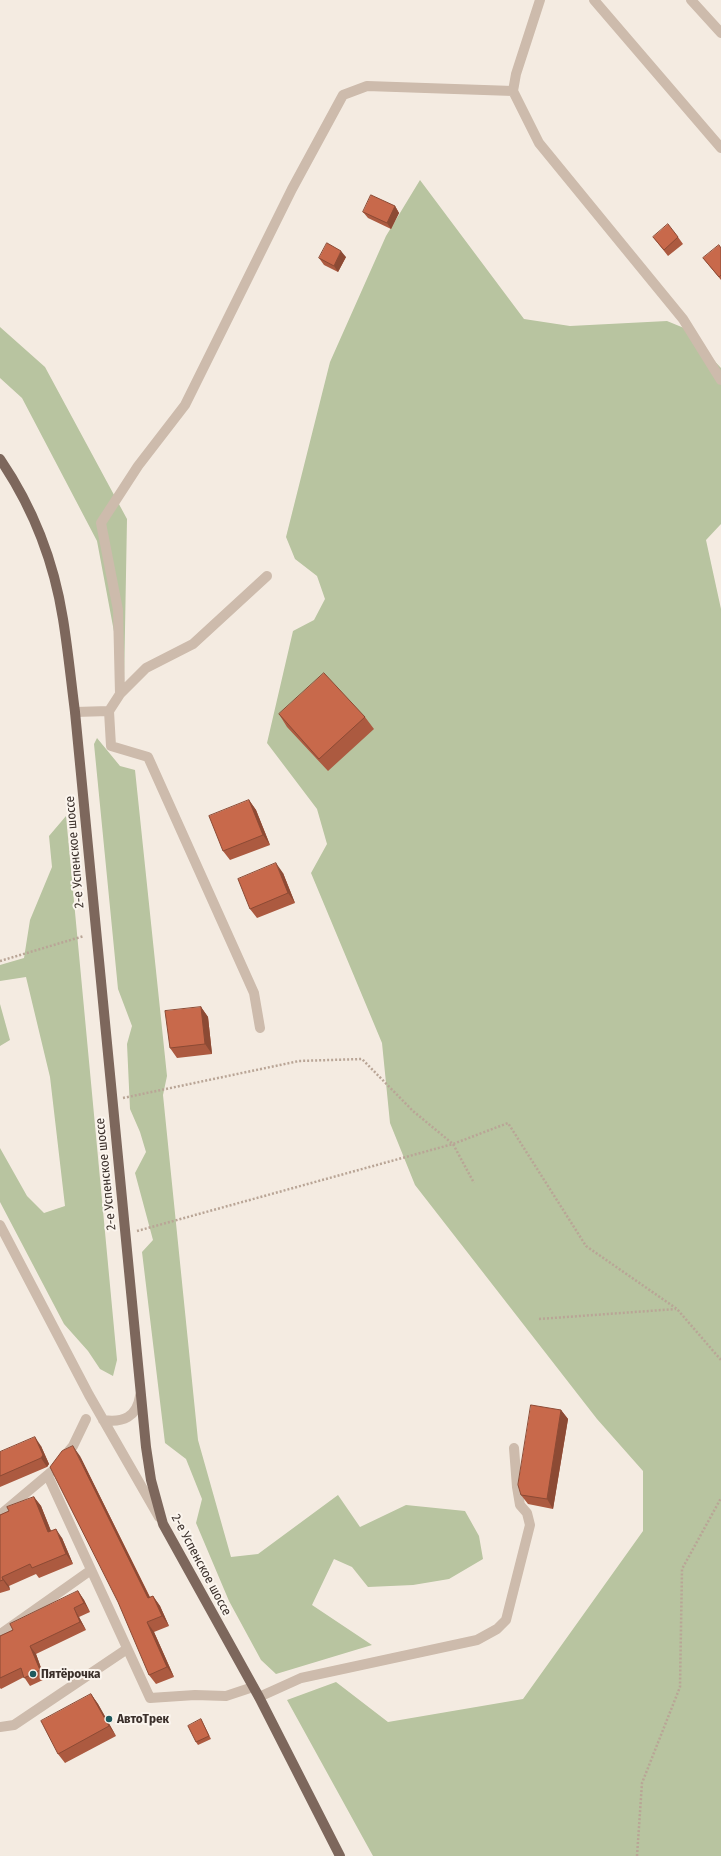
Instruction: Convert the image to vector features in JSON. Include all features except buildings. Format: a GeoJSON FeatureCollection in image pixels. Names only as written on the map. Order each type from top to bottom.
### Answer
{"type":"FeatureCollection","features":[{"type":"Feature","properties":{"kind":"main road","name":"2-е Успенское шоссе"},"geometry":{"type":"LineString","coordinates":[[0,459],[31,515],[50,562],[63,618],[75,712],[95,933],[151,1480],[163,1524],[259,1697],[340,1856]]}},
{"type":"Feature","properties":{"kind":"street"},"geometry":{"type":"LineString","coordinates":[[540,0],[516,74],[514,91],[538,143],[684,319],[721,380]]}},
{"type":"Feature","properties":{"kind":"street"},"geometry":{"type":"LineString","coordinates":[[594,0],[721,148]]}},
{"type":"Feature","properties":{"kind":"street"},"geometry":{"type":"LineString","coordinates":[[691,0],[721,33]]}},
{"type":"Feature","properties":{"kind":"street"},"geometry":{"type":"LineString","coordinates":[[120,694],[118,610],[101,523],[138,466],[185,405],[292,189],[343,95],[367,86],[514,91]]}},
{"type":"Feature","properties":{"kind":"street"},"geometry":{"type":"LineString","coordinates":[[260,1028],[254,993],[148,757],[111,746],[108,711],[120,694],[146,668],[193,644],[267,576]]}},
{"type":"Feature","properties":{"kind":"street"},"geometry":{"type":"LineString","coordinates":[[75,712],[108,711]]}},
{"type":"Feature","properties":{"kind":"street"},"geometry":{"type":"LineString","coordinates":[[0,1225],[103,1420],[163,1524]]}},
{"type":"Feature","properties":{"kind":"street"},"geometry":{"type":"LineString","coordinates":[[103,1420],[120,1421],[130,1416],[139,1402],[141,1392]]}},
{"type":"Feature","properties":{"kind":"street"},"geometry":{"type":"LineString","coordinates":[[0,1515],[48,1476],[73,1446],[86,1419]]}},
{"type":"Feature","properties":{"kind":"street"},"geometry":{"type":"LineString","coordinates":[[259,1697],[301,1678],[477,1640],[497,1629],[506,1620],[530,1525],[527,1513],[520,1505],[517,1488],[514,1448]]}},
{"type":"Feature","properties":{"kind":"street"},"geometry":{"type":"LineString","coordinates":[[48,1476],[150,1698],[195,1695],[226,1696],[253,1687]]}},
{"type":"Feature","properties":{"kind":"street"},"geometry":{"type":"LineString","coordinates":[[0,1636],[2,1633],[91,1570]]}},
{"type":"Feature","properties":{"kind":"street"},"geometry":{"type":"LineString","coordinates":[[0,1727],[14,1725],[127,1649]]}},
{"type":"Feature","properties":{"kind":"path"},"geometry":{"type":"LineString","coordinates":[[0,961],[95,933]]}},
{"type":"Feature","properties":{"kind":"path"},"geometry":{"type":"LineString","coordinates":[[112,1101],[299,1061],[362,1059],[413,1111],[453,1144],[474,1182]]}},
{"type":"Feature","properties":{"kind":"path"},"geometry":{"type":"LineString","coordinates":[[125,1234],[453,1144],[508,1123],[586,1246],[677,1309],[721,1360]]}},
{"type":"Feature","properties":{"kind":"path"},"geometry":{"type":"LineString","coordinates":[[539,1319],[677,1309]]}},
{"type":"Feature","properties":{"kind":"path"},"geometry":{"type":"LineString","coordinates":[[637,1856],[642,1783],[680,1687],[682,1569],[721,1498]]}},
{"type":"Feature","properties":{"kind":"green space"},"geometry":{"type":"Polygon","coordinates":[[[420,180],[524,319],[570,326],[667,321],[684,328],[721,368],[721,524],[706,540],[721,609],[721,1856],[373,1856],[287,1700],[336,1682],[388,1722],[523,1699],[643,1531],[643,1471],[597,1419],[415,1185],[390,1123],[382,1043],[311,873],[327,844],[317,809],[267,743],[293,631],[314,620],[325,599],[317,576],[295,559],[286,537],[330,362],[386,236],[420,180]]]}},
{"type":"Feature","properties":{"kind":"green space"},"geometry":{"type":"Polygon","coordinates":[[[0,327],[45,367],[127,519],[124,685],[97,541],[22,398],[0,378],[0,327]]]}},
{"type":"Feature","properties":{"kind":"green space"},"geometry":{"type":"Polygon","coordinates":[[[97,738],[120,766],[135,770],[167,1076],[163,1095],[198,1440],[231,1557],[258,1554],[338,1495],[360,1527],[406,1505],[465,1511],[479,1536],[483,1559],[449,1579],[413,1585],[368,1587],[352,1567],[334,1559],[312,1605],[372,1645],[276,1674],[261,1660],[229,1601],[196,1523],[202,1499],[186,1459],[165,1443],[142,1252],[153,1240],[135,1173],[146,1152],[140,1132],[130,1109],[127,1044],[132,1026],[118,989],[94,744],[97,738]]]}},
{"type":"Feature","properties":{"kind":"green space"},"geometry":{"type":"Polygon","coordinates":[[[66,816],[117,1360],[113,1376],[100,1369],[88,1351],[64,1324],[0,1202],[0,1148],[27,1196],[44,1213],[65,1206],[50,1077],[26,977],[0,981],[0,965],[24,958],[30,920],[52,867],[49,836],[66,816]]]}},
{"type":"Feature","properties":{"kind":"green space"},"geometry":{"type":"Polygon","coordinates":[[[0,1004],[10,1040],[0,1046],[0,1004]]]}},
{"type":"Feature","properties":{"kind":"place","name":"Пятёрочка"},"geometry":{"type":"Point","coordinates":[33,1674]}},
{"type":"Feature","properties":{"kind":"place","name":"АвтоТрек"},"geometry":{"type":"Point","coordinates":[109,1719]}}]}
